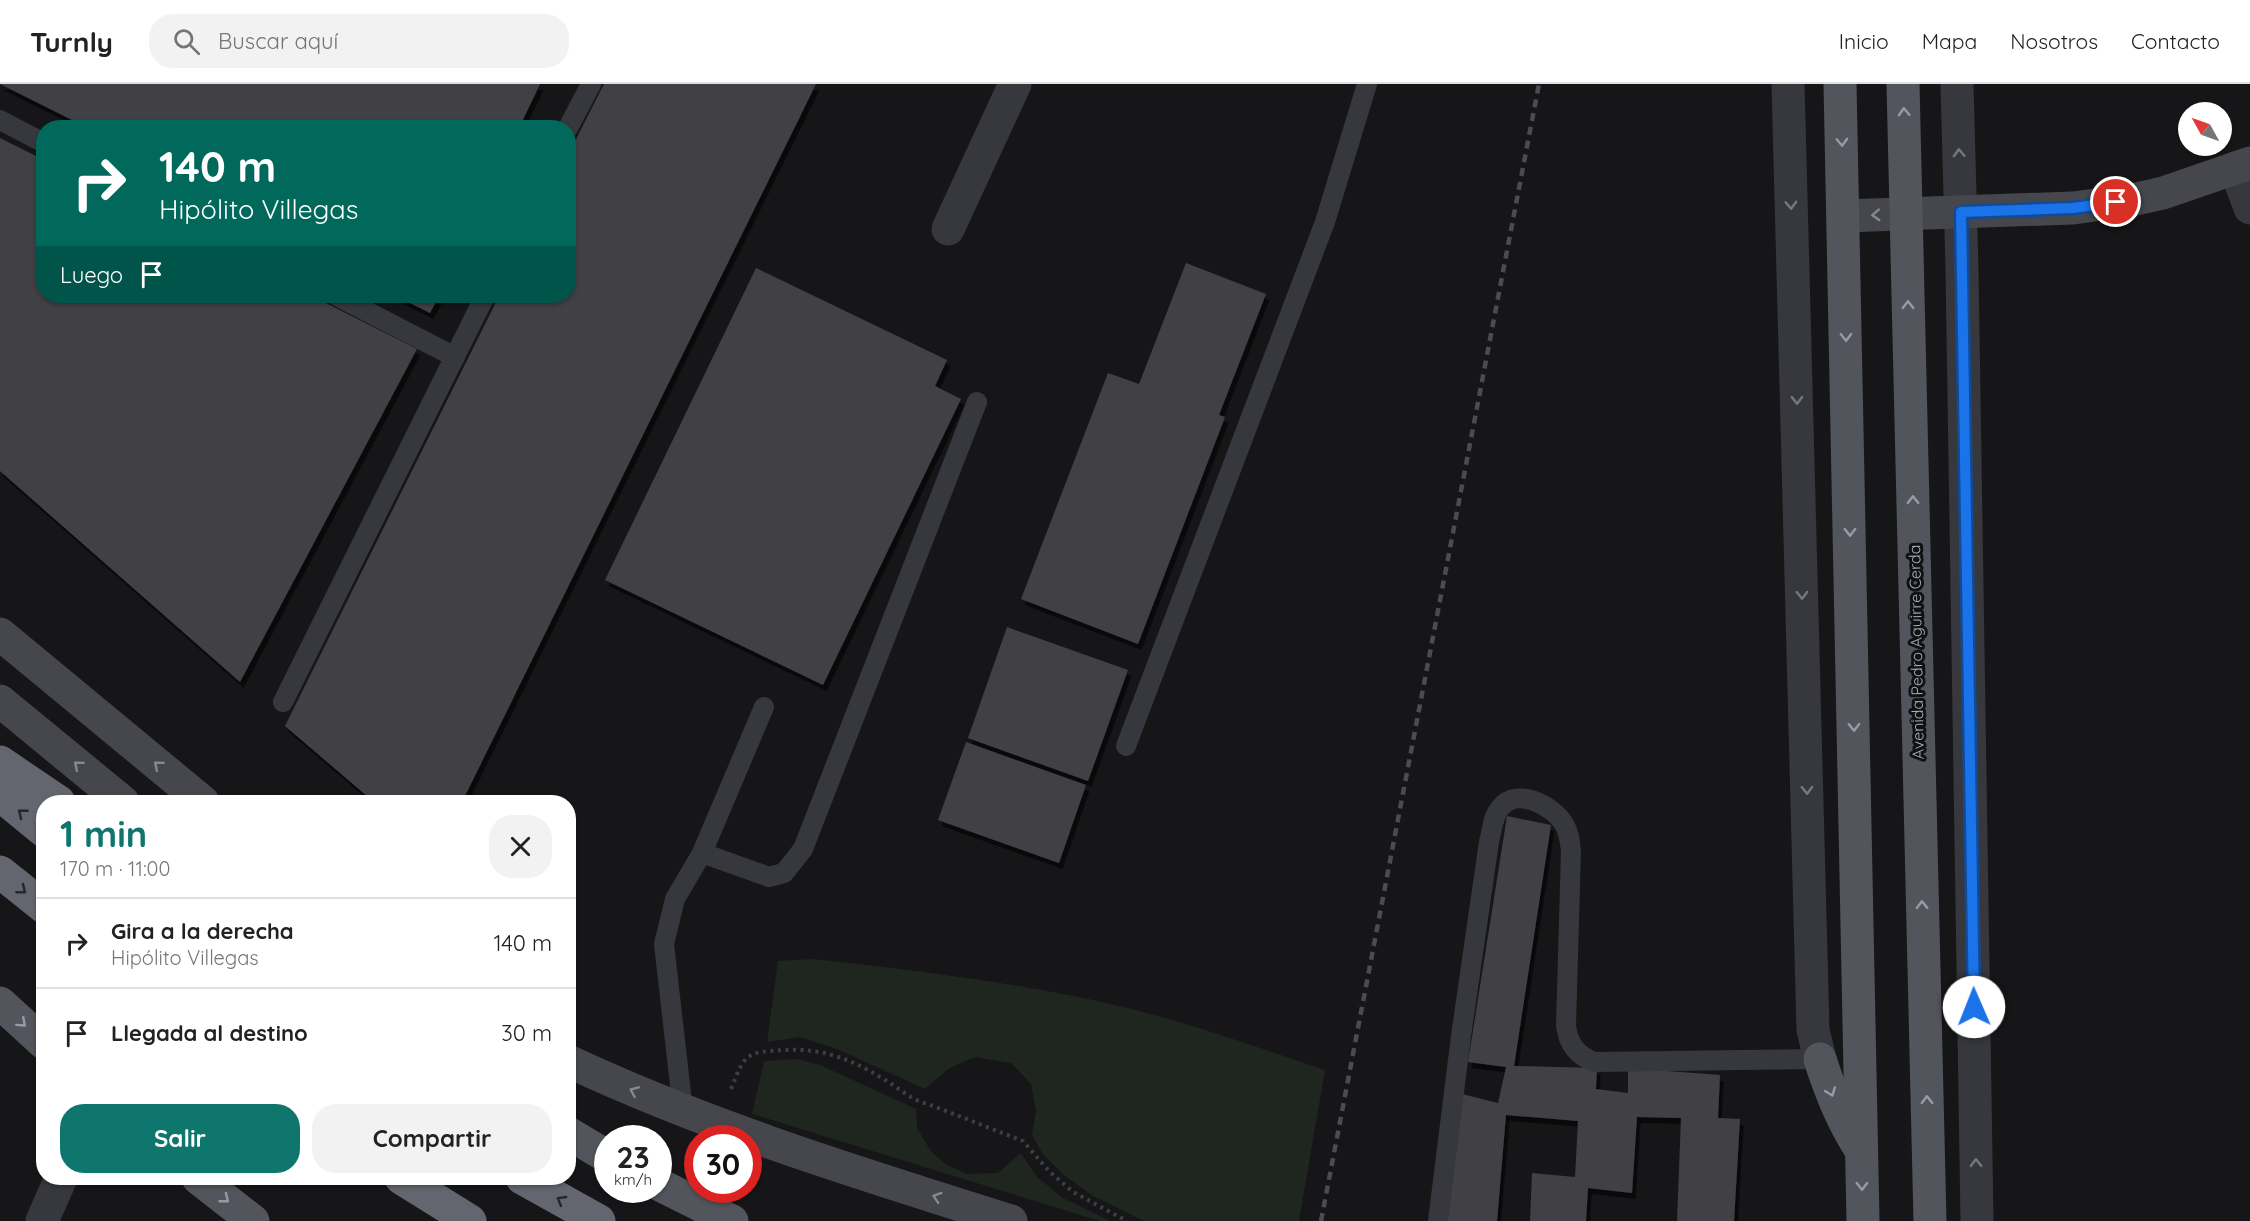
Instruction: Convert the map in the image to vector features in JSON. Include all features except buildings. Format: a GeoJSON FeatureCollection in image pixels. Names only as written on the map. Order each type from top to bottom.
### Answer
{"type":"FeatureCollection","features":[{"type":"Feature","properties":{"kind":"highway"},"geometry":{"type":"LineString","coordinates":[[0,762],[49,795]]}},
{"type":"Feature","properties":{"kind":"highway"},"geometry":{"type":"LineString","coordinates":[[0,795],[36,824]]}},
{"type":"Feature","properties":{"kind":"highway"},"geometry":{"type":"LineString","coordinates":[[0,872],[36,901]]}},
{"type":"Feature","properties":{"kind":"highway"},"geometry":{"type":"LineString","coordinates":[[412,1185],[471,1221]]}},
{"type":"Feature","properties":{"kind":"highway"},"geometry":{"type":"LineString","coordinates":[[535,1185],[599,1221]]}},
{"type":"Feature","properties":{"kind":"main road"},"geometry":{"type":"LineString","coordinates":[[1840,84],[1863,1221]]}},
{"type":"Feature","properties":{"kind":"main road","name":"Avenida Pedro Aguirre Cerda"},"geometry":{"type":"LineString","coordinates":[[1903,84],[1930,1221]]}},
{"type":"Feature","properties":{"kind":"main road"},"geometry":{"type":"LineString","coordinates":[[1844,216],[2063,209],[2101,205],[2163,193],[2242,166]]}},
{"type":"Feature","properties":{"kind":"main road"},"geometry":{"type":"LineString","coordinates":[[0,634],[195,795]]}},
{"type":"Feature","properties":{"kind":"main road"},"geometry":{"type":"LineString","coordinates":[[0,701],[114,795]]}},
{"type":"Feature","properties":{"kind":"main road"},"geometry":{"type":"LineString","coordinates":[[0,1003],[36,1036]]}},
{"type":"Feature","properties":{"kind":"main road"},"geometry":{"type":"LineString","coordinates":[[1820,1059],[1832,1096],[1845,1125],[1862,1151]]}},
{"type":"Feature","properties":{"kind":"main road"},"geometry":{"type":"LineString","coordinates":[[576,1064],[626,1088],[683,1111],[862,1173],[1011,1221]]}},
{"type":"Feature","properties":{"kind":"main road"},"geometry":{"type":"LineString","coordinates":[[576,1138],[594,1149]]}},
{"type":"Feature","properties":{"kind":"main road"},"geometry":{"type":"LineString","coordinates":[[207,1185],[253,1221]]}},
{"type":"Feature","properties":{"kind":"main road"},"geometry":{"type":"LineString","coordinates":[[672,1191],[732,1221]]}},
{"type":"Feature","properties":{"kind":"street"},"geometry":{"type":"LineString","coordinates":[[948,229],[1015,84]]}},
{"type":"Feature","properties":{"kind":"street"},"geometry":{"type":"LineString","coordinates":[[1788,84],[1813,1030],[1820,1059]]}},
{"type":"Feature","properties":{"kind":"street"},"geometry":{"type":"LineString","coordinates":[[1957,84],[1977,1221]]}},
{"type":"Feature","properties":{"kind":"street"},"geometry":{"type":"LineString","coordinates":[[2242,166],[2250,208]]}},
{"type":"Feature","properties":{"kind":"street"},"geometry":{"type":"LineString","coordinates":[[42,1221],[58,1185]]}},
{"type":"Feature","properties":{"kind":"lane"},"geometry":{"type":"LineString","coordinates":[[572,120],[591,84]]}},
{"type":"Feature","properties":{"kind":"lane"},"geometry":{"type":"LineString","coordinates":[[1126,746],[1325,222],[1367,84]]}},
{"type":"Feature","properties":{"kind":"lane"},"geometry":{"type":"LineString","coordinates":[[0,120],[36,139]]}},
{"type":"Feature","properties":{"kind":"lane"},"geometry":{"type":"LineString","coordinates":[[351,303],[455,357]]}},
{"type":"Feature","properties":{"kind":"lane"},"geometry":{"type":"LineString","coordinates":[[283,702],[482,303]]}},
{"type":"Feature","properties":{"kind":"lane"},"geometry":{"type":"LineString","coordinates":[[702,853],[769,877],[784,873],[803,849],[977,402]]}},
{"type":"Feature","properties":{"kind":"lane"},"geometry":{"type":"LineString","coordinates":[[683,1111],[664,944],[675,899],[702,853],[764,707]]}},
{"type":"Feature","properties":{"kind":"lane"},"geometry":{"type":"LineString","coordinates":[[1438,1221],[1461,1036],[1489,842],[1496,814],[1500,807],[1514,798],[1540,803],[1554,811],[1564,823],[1569,837],[1571,851],[1566,1025],[1571,1044],[1577,1053],[1595,1062],[1820,1059]]}},
{"type":"Feature","properties":{"kind":"path"},"geometry":{"type":"LineString","coordinates":[[717,1123],[742,1061],[757,1052],[805,1049],[833,1053],[880,1076],[917,1101],[1023,1141],[1049,1171],[1073,1192],[1126,1221]]}},
{"type":"Feature","properties":{"kind":"shaded area"},"geometry":{"type":"Polygon","coordinates":[[[813,959],[949,976],[1084,998],[1176,1021],[1325,1070],[1299,1221],[1144,1221],[1093,1196],[1065,1176],[1042,1153],[1032,1135],[1036,1111],[1031,1084],[1011,1063],[975,1057],[948,1069],[925,1089],[837,1049],[800,1037],[767,1042],[778,961],[813,959]]]}},
{"type":"Feature","properties":{"kind":"shaded area"},"geometry":{"type":"Polygon","coordinates":[[[796,1059],[820,1065],[916,1109],[917,1128],[930,1150],[945,1164],[967,1174],[998,1173],[1021,1153],[1037,1177],[1063,1198],[1110,1221],[1100,1221],[752,1114],[764,1061],[796,1059]]]}},
{"type":"Feature","properties":{"kind":"railway"},"geometry":{"type":"LineString","coordinates":[[1321,1221],[1539,84]]}},
{"type":"Feature","properties":{"kind":"route"},"geometry":{"type":"LineString","coordinates":[[1974,1007],[1961,212],[2073,208],[2116,202]]}}]}
